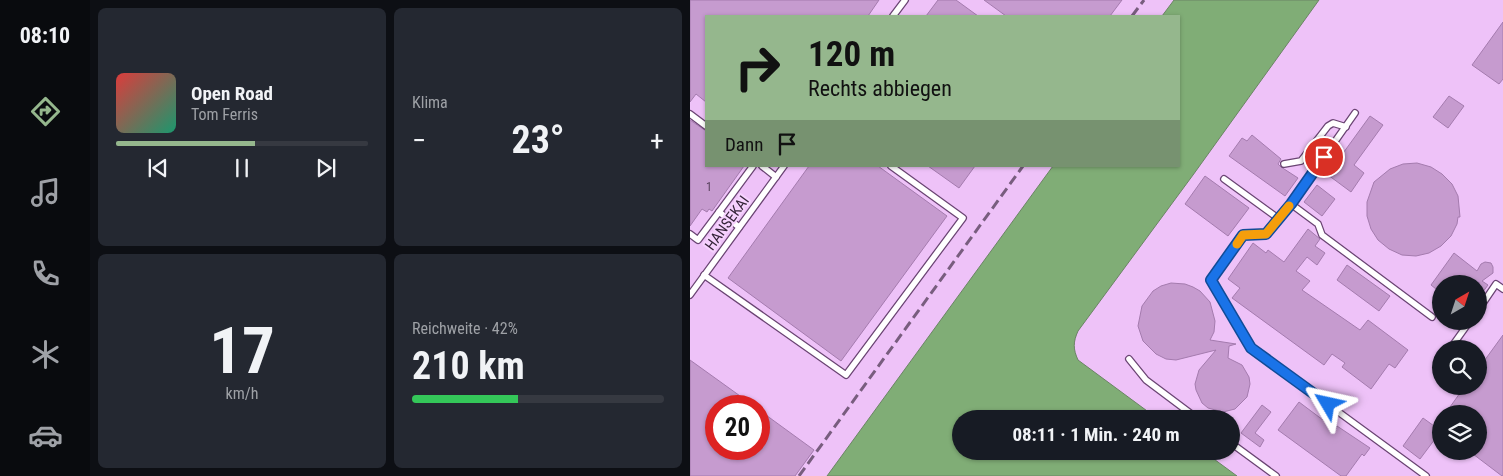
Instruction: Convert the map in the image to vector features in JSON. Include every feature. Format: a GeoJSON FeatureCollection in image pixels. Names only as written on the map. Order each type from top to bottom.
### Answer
{"type":"FeatureCollection","features":[{"type":"Feature","properties":{"kind":"lane"},"geometry":{"type":"LineString","coordinates":[[894,15],[905,0]]}},
{"type":"Feature","properties":{"kind":"lane"},"geometry":{"type":"LineString","coordinates":[[1356,112],[1279,219],[1266,234],[1243,235],[1211,280],[1251,348],[1426,476]]}},
{"type":"Feature","properties":{"kind":"lane"},"geometry":{"type":"LineString","coordinates":[[690,114],[705,125]]}},
{"type":"Feature","properties":{"kind":"lane"},"geometry":{"type":"LineString","coordinates":[[1284,164],[1301,162],[1328,126],[1333,123],[1346,126]]}},
{"type":"Feature","properties":{"kind":"lane"},"geometry":{"type":"LineString","coordinates":[[690,234],[698,240],[752,167]]}},
{"type":"Feature","properties":{"kind":"lane"},"geometry":{"type":"LineString","coordinates":[[763,167],[776,177]]}},
{"type":"Feature","properties":{"kind":"lane","name":"HANSEKAI"},"geometry":{"type":"LineString","coordinates":[[690,295],[783,167]]}},
{"type":"Feature","properties":{"kind":"lane"},"geometry":{"type":"LineString","coordinates":[[704,275],[846,375],[962,218],[892,167]]}},
{"type":"Feature","properties":{"kind":"lane"},"geometry":{"type":"LineString","coordinates":[[1224,178],[1279,219]]}},
{"type":"Feature","properties":{"kind":"lane"},"geometry":{"type":"LineString","coordinates":[[1291,204],[1318,224],[1322,235],[1432,317]]}},
{"type":"Feature","properties":{"kind":"lane"},"geometry":{"type":"LineString","coordinates":[[719,212],[739,227]]}},
{"type":"Feature","properties":{"kind":"lane"},"geometry":{"type":"LineString","coordinates":[[1488,295],[1496,284],[1503,289]]}},
{"type":"Feature","properties":{"kind":"lane"},"geometry":{"type":"LineString","coordinates":[[1129,359],[1146,380],[1186,410]]}},
{"type":"Feature","properties":{"kind":"lane"},"geometry":{"type":"LineString","coordinates":[[1240,450],[1276,476]]}},
{"type":"Feature","properties":{"kind":"shaded area"},"geometry":{"type":"Polygon","coordinates":[[[1174,0],[1319,0],[1076,335],[1074,346],[1078,360],[1146,410],[952,410],[952,460],[1215,460],[1237,476],[827,476],[1052,167],[1180,167],[1180,15],[1163,15],[1174,0]]]}},
{"type":"Feature","properties":{"kind":"building"},"geometry":{"type":"Polygon","coordinates":[[[690,0],[879,0],[869,15],[705,15],[705,101],[696,94],[690,102],[690,0]]]}},
{"type":"Feature","properties":{"kind":"building"},"geometry":{"type":"Polygon","coordinates":[[[938,0],[956,0],[977,15],[927,15],[938,0]]]}},
{"type":"Feature","properties":{"kind":"building"},"geometry":{"type":"Polygon","coordinates":[[[984,0],[1122,0],[1111,15],[1005,15],[984,0]]]}},
{"type":"Feature","properties":{"kind":"building"},"geometry":{"type":"Polygon","coordinates":[[[1503,22],[1503,79],[1499,84],[1472,65],[1503,22]]]}},
{"type":"Feature","properties":{"kind":"building"},"geometry":{"type":"Polygon","coordinates":[[[1449,96],[1464,106],[1448,128],[1433,117],[1449,96]]]}},
{"type":"Feature","properties":{"kind":"building"},"geometry":{"type":"Polygon","coordinates":[[[1370,116],[1383,125],[1354,165],[1364,173],[1351,192],[1324,172],[1337,153],[1341,156],[1370,116]]]}},
{"type":"Feature","properties":{"kind":"building"},"geometry":{"type":"Polygon","coordinates":[[[690,120],[705,130],[705,167],[743,167],[712,211],[709,209],[707,212],[702,209],[690,226],[690,120]]]}},
{"type":"Feature","properties":{"kind":"building"},"geometry":{"type":"Polygon","coordinates":[[[1252,135],[1281,159],[1278,164],[1281,167],[1298,178],[1285,196],[1229,156],[1242,138],[1247,141],[1252,135]]]}},
{"type":"Feature","properties":{"kind":"building"},"geometry":{"type":"Polygon","coordinates":[[[1417,163],[1431,167],[1452,184],[1458,196],[1460,217],[1458,217],[1451,236],[1441,246],[1429,253],[1416,256],[1402,255],[1389,249],[1378,240],[1371,229],[1367,216],[1367,202],[1374,182],[1390,169],[1403,164],[1417,163]]]}},
{"type":"Feature","properties":{"kind":"building"},"geometry":{"type":"Polygon","coordinates":[[[808,167],[879,167],[947,216],[841,361],[728,278],[808,167]]]}},
{"type":"Feature","properties":{"kind":"building"},"geometry":{"type":"Polygon","coordinates":[[[929,167],[974,167],[959,188],[929,167]]]}},
{"type":"Feature","properties":{"kind":"building"},"geometry":{"type":"Polygon","coordinates":[[[1205,176],[1249,208],[1228,236],[1185,204],[1205,176]]]}},
{"type":"Feature","properties":{"kind":"building"},"geometry":{"type":"Polygon","coordinates":[[[1317,185],[1335,199],[1322,216],[1304,202],[1317,185]]]}},
{"type":"Feature","properties":{"kind":"building"},"geometry":{"type":"Polygon","coordinates":[[[1308,229],[1320,239],[1315,246],[1325,253],[1317,265],[1307,257],[1296,271],[1310,281],[1302,290],[1360,330],[1368,320],[1408,350],[1395,368],[1389,364],[1371,389],[1342,367],[1345,363],[1332,354],[1324,365],[1232,298],[1240,288],[1228,279],[1253,243],[1266,253],[1268,250],[1284,262],[1308,229]]]}},
{"type":"Feature","properties":{"kind":"building"},"geometry":{"type":"Polygon","coordinates":[[[1454,253],[1477,271],[1481,264],[1485,262],[1491,263],[1493,267],[1493,273],[1488,277],[1488,275],[1438,275],[1454,253]]]}},
{"type":"Feature","properties":{"kind":"building"},"geometry":{"type":"Polygon","coordinates":[[[1347,265],[1390,296],[1379,311],[1337,280],[1347,265]]]}},
{"type":"Feature","properties":{"kind":"building"},"geometry":{"type":"Polygon","coordinates":[[[1171,283],[1185,284],[1200,291],[1210,302],[1215,321],[1214,332],[1210,340],[1236,344],[1229,346],[1228,358],[1242,365],[1249,377],[1250,384],[1247,397],[1235,409],[1216,410],[1208,408],[1202,403],[1196,390],[1195,384],[1199,370],[1216,350],[1176,360],[1166,359],[1156,354],[1143,341],[1138,326],[1142,306],[1153,291],[1171,283]]]}},
{"type":"Feature","properties":{"kind":"building"},"geometry":{"type":"Polygon","coordinates":[[[1503,335],[1503,476],[1481,460],[1487,460],[1487,405],[1451,405],[1459,395],[1487,395],[1487,357],[1503,335]]]}},
{"type":"Feature","properties":{"kind":"building"},"geometry":{"type":"Polygon","coordinates":[[[690,360],[739,395],[705,395],[705,460],[770,460],[770,418],[814,450],[795,476],[690,476],[690,360]]]}},
{"type":"Feature","properties":{"kind":"building"},"geometry":{"type":"Polygon","coordinates":[[[1299,402],[1335,429],[1337,426],[1370,448],[1364,456],[1362,454],[1346,476],[1341,476],[1278,430],[1299,402]]]}},
{"type":"Feature","properties":{"kind":"building"},"geometry":{"type":"Polygon","coordinates":[[[1262,405],[1271,412],[1255,433],[1264,440],[1260,447],[1241,433],[1262,405]]]}},
{"type":"Feature","properties":{"kind":"building"},"geometry":{"type":"Polygon","coordinates":[[[1423,418],[1432,424],[1432,443],[1420,459],[1403,446],[1423,418]]]}},
{"type":"Feature","properties":{"kind":"railway"},"geometry":{"type":"LineString","coordinates":[[1133,15],[1144,0]]}},
{"type":"Feature","properties":{"kind":"railway"},"geometry":{"type":"LineString","coordinates":[[799,476],[1022,167]]}},
{"type":"Feature","properties":{"kind":"slow traffic"},"geometry":{"type":"LineString","coordinates":[[1237,244],[1243,235],[1266,234],[1289,206]]}},
{"type":"Feature","properties":{"kind":"route"},"geometry":{"type":"LineString","coordinates":[[1324,157],[1291,204],[1266,234],[1243,235],[1211,280],[1251,348],[1328,404]]}}]}
